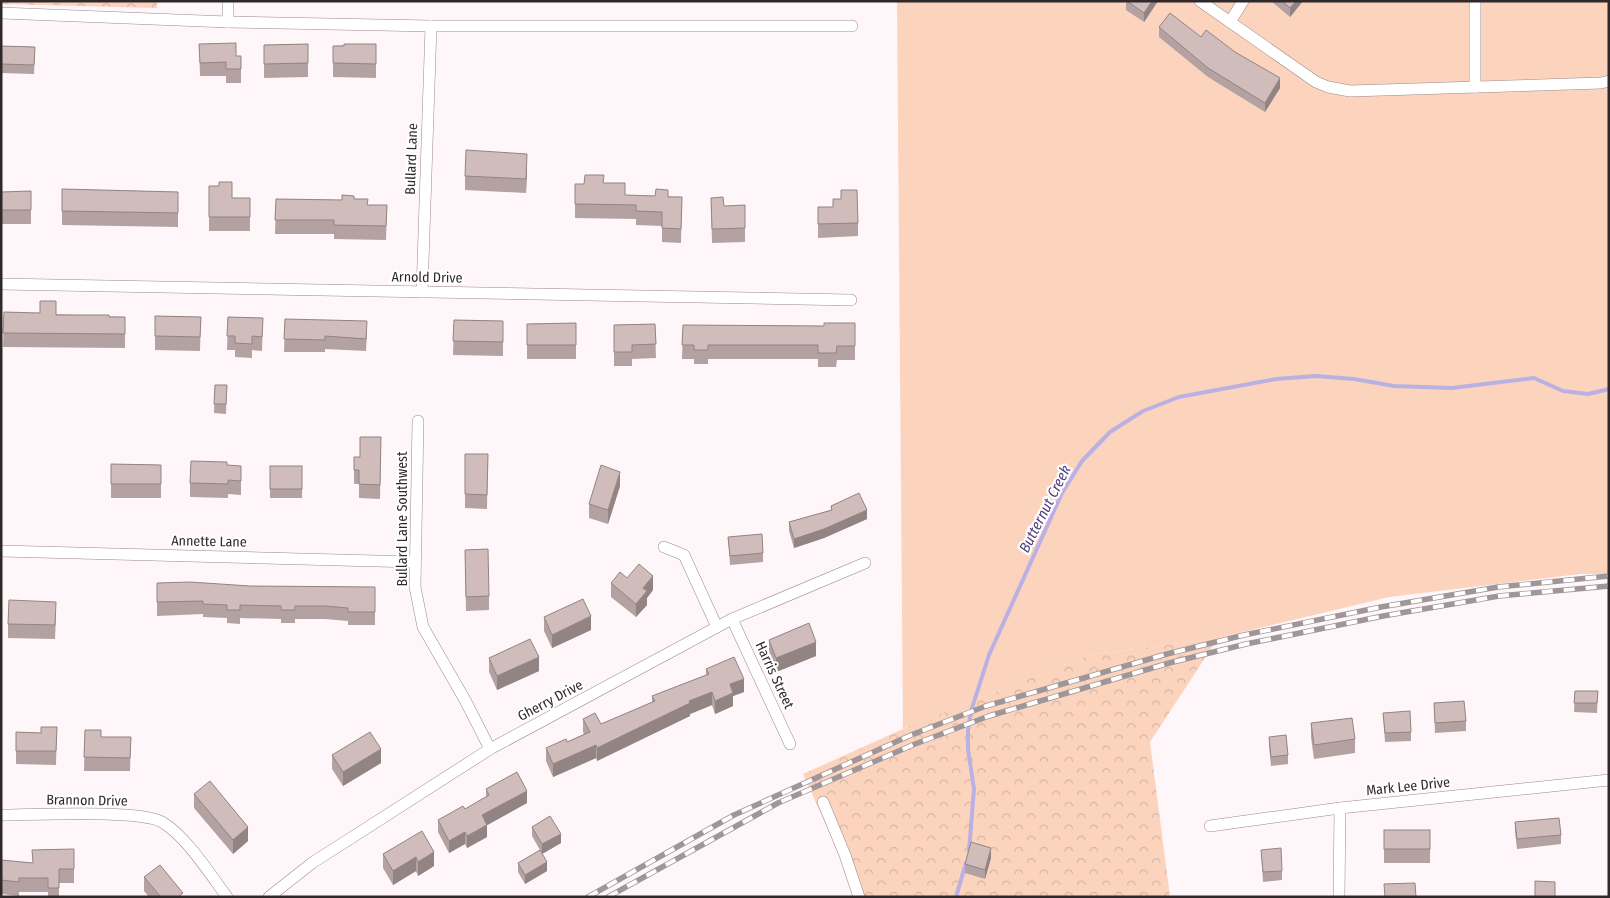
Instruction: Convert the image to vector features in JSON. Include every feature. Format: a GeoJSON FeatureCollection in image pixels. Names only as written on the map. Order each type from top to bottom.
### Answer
{"type":"FeatureCollection","features":[{"type":"Feature","properties":{"kind":"street"},"geometry":{"type":"LineString","coordinates":[[228,1],[228,22]]}},
{"type":"Feature","properties":{"kind":"street"},"geometry":{"type":"LineString","coordinates":[[1200,1],[1316,82],[1328,87],[1350,91],[1600,83],[1609,81]]}},
{"type":"Feature","properties":{"kind":"street"},"geometry":{"type":"LineString","coordinates":[[1230,22],[1243,1]]}},
{"type":"Feature","properties":{"kind":"street"},"geometry":{"type":"LineString","coordinates":[[1475,1],[1475,87]]}},
{"type":"Feature","properties":{"kind":"street"},"geometry":{"type":"LineString","coordinates":[[1,13],[228,22],[431,26],[852,26]]}},
{"type":"Feature","properties":{"kind":"street","name":"Bullard Lane"},"geometry":{"type":"LineString","coordinates":[[422,292],[431,26]]}},
{"type":"Feature","properties":{"kind":"street","name":"Arnold Drive"},"geometry":{"type":"LineString","coordinates":[[1,284],[852,300]]}},
{"type":"Feature","properties":{"kind":"street","name":"Bullard Lane Southwest"},"geometry":{"type":"LineString","coordinates":[[418,421],[415,587],[423,627],[465,700],[490,749]]}},
{"type":"Feature","properties":{"kind":"street"},"geometry":{"type":"LineString","coordinates":[[664,547],[684,555],[718,627]]}},
{"type":"Feature","properties":{"kind":"street","name":"Annette Lane"},"geometry":{"type":"LineString","coordinates":[[1,551],[415,562]]}},
{"type":"Feature","properties":{"kind":"street","name":"Gherry Drive"},"geometry":{"type":"LineString","coordinates":[[269,897],[312,863],[490,749],[732,619],[865,563]]}},
{"type":"Feature","properties":{"kind":"street","name":"Harris Street"},"geometry":{"type":"LineString","coordinates":[[732,619],[790,744]]}},
{"type":"Feature","properties":{"kind":"street","name":"Mark Lee Drive"},"geometry":{"type":"LineString","coordinates":[[1210,826],[1340,808],[1609,780]]}},
{"type":"Feature","properties":{"kind":"street"},"geometry":{"type":"LineString","coordinates":[[823,802],[845,855],[859,897]]}},
{"type":"Feature","properties":{"kind":"street"},"geometry":{"type":"LineString","coordinates":[[1339,897],[1340,808]]}},
{"type":"Feature","properties":{"kind":"street","name":"Brannon Drive"},"geometry":{"type":"LineString","coordinates":[[1,815],[128,815],[161,821],[188,846],[227,897]]}},
{"type":"Feature","properties":{"kind":"green space"},"geometry":{"type":"Polygon","coordinates":[[[1,1],[157,1],[157,8],[1,4],[1,1]]]}},
{"type":"Feature","properties":{"kind":"green space"},"geometry":{"type":"Polygon","coordinates":[[[897,1],[1609,1],[1609,574],[1580,574],[1389,597],[1218,638],[1089,655],[903,729],[897,1]]]}},
{"type":"Feature","properties":{"kind":"green space"},"geometry":{"type":"Polygon","coordinates":[[[1218,638],[1150,742],[1170,897],[855,897],[851,880],[803,774],[903,729],[1089,655],[1218,638]]]}},
{"type":"Feature","properties":{"kind":"building"},"geometry":{"type":"Polygon","coordinates":[[[1127,1],[1152,1],[1144,13],[1127,1]]]}},
{"type":"Feature","properties":{"kind":"building"},"geometry":{"type":"Polygon","coordinates":[[[1282,1],[1296,1],[1290,8],[1282,1]]]}},
{"type":"Feature","properties":{"kind":"building"},"geometry":{"type":"Polygon","coordinates":[[[1170,13],[1201,37],[1206,30],[1235,52],[1280,78],[1265,103],[1208,68],[1159,27],[1170,13]]]}},
{"type":"Feature","properties":{"kind":"building"},"geometry":{"type":"Polygon","coordinates":[[[236,43],[236,56],[241,56],[241,69],[226,69],[226,62],[200,63],[199,44],[236,43]]]}},
{"type":"Feature","properties":{"kind":"building"},"geometry":{"type":"Polygon","coordinates":[[[308,44],[308,63],[264,64],[264,45],[308,44]]]}},
{"type":"Feature","properties":{"kind":"building"},"geometry":{"type":"Polygon","coordinates":[[[344,44],[376,44],[376,64],[333,63],[333,46],[344,46],[344,44]]]}},
{"type":"Feature","properties":{"kind":"building"},"geometry":{"type":"Polygon","coordinates":[[[1,46],[35,47],[34,65],[1,64],[1,46]]]}},
{"type":"Feature","properties":{"kind":"building"},"geometry":{"type":"Polygon","coordinates":[[[466,150],[527,154],[526,179],[465,176],[466,150]]]}},
{"type":"Feature","properties":{"kind":"building"},"geometry":{"type":"Polygon","coordinates":[[[585,175],[604,175],[603,183],[625,183],[625,195],[655,196],[656,189],[668,190],[668,197],[682,197],[681,229],[662,228],[662,212],[636,211],[636,205],[575,204],[575,184],[584,184],[585,175]]]}},
{"type":"Feature","properties":{"kind":"building"},"geometry":{"type":"Polygon","coordinates":[[[219,182],[232,182],[232,198],[250,198],[250,217],[209,217],[209,186],[219,186],[219,182]]]}},
{"type":"Feature","properties":{"kind":"building"},"geometry":{"type":"Polygon","coordinates":[[[62,189],[178,192],[178,213],[62,211],[62,189]]]}},
{"type":"Feature","properties":{"kind":"building"},"geometry":{"type":"Polygon","coordinates":[[[841,190],[857,190],[858,223],[818,224],[818,207],[833,207],[833,199],[841,199],[841,190]]]}},
{"type":"Feature","properties":{"kind":"building"},"geometry":{"type":"Polygon","coordinates":[[[31,191],[31,210],[1,210],[1,192],[31,191]]]}},
{"type":"Feature","properties":{"kind":"building"},"geometry":{"type":"Polygon","coordinates":[[[342,195],[354,196],[354,199],[368,199],[367,205],[387,205],[386,226],[334,225],[334,220],[275,220],[276,199],[342,200],[342,195]]]}},
{"type":"Feature","properties":{"kind":"building"},"geometry":{"type":"Polygon","coordinates":[[[723,197],[724,206],[745,205],[745,228],[712,229],[711,198],[723,197]]]}},
{"type":"Feature","properties":{"kind":"building"},"geometry":{"type":"Polygon","coordinates":[[[40,301],[56,301],[56,315],[109,315],[109,317],[125,317],[125,334],[3,333],[4,312],[40,313],[40,301]]]}},
{"type":"Feature","properties":{"kind":"building"},"geometry":{"type":"Polygon","coordinates":[[[155,316],[201,317],[200,337],[155,336],[155,316]]]}},
{"type":"Feature","properties":{"kind":"building"},"geometry":{"type":"Polygon","coordinates":[[[228,317],[263,318],[262,337],[252,336],[252,344],[235,343],[235,336],[227,336],[228,317]]]}},
{"type":"Feature","properties":{"kind":"building"},"geometry":{"type":"Polygon","coordinates":[[[285,319],[367,321],[366,339],[325,336],[325,340],[284,339],[285,319]]]}},
{"type":"Feature","properties":{"kind":"building"},"geometry":{"type":"Polygon","coordinates":[[[454,320],[503,321],[503,342],[453,341],[454,320]]]}},
{"type":"Feature","properties":{"kind":"building"},"geometry":{"type":"Polygon","coordinates":[[[576,323],[576,345],[527,345],[527,324],[576,323]]]}},
{"type":"Feature","properties":{"kind":"building"},"geometry":{"type":"Polygon","coordinates":[[[824,323],[855,323],[855,346],[837,346],[836,353],[818,353],[818,345],[708,345],[708,350],[694,350],[694,345],[682,345],[683,325],[824,326],[824,323]]]}},
{"type":"Feature","properties":{"kind":"building"},"geometry":{"type":"Polygon","coordinates":[[[655,324],[656,344],[632,345],[632,352],[614,352],[614,325],[655,324]]]}},
{"type":"Feature","properties":{"kind":"building"},"geometry":{"type":"Polygon","coordinates":[[[215,385],[227,385],[226,404],[214,404],[215,385]]]}},
{"type":"Feature","properties":{"kind":"building"},"geometry":{"type":"Polygon","coordinates":[[[360,437],[381,437],[380,485],[359,484],[359,470],[354,470],[354,457],[360,457],[360,437]]]}},
{"type":"Feature","properties":{"kind":"building"},"geometry":{"type":"Polygon","coordinates":[[[465,454],[488,454],[487,495],[465,494],[465,454]]]}},
{"type":"Feature","properties":{"kind":"building"},"geometry":{"type":"Polygon","coordinates":[[[191,461],[227,462],[227,465],[241,466],[241,481],[228,480],[228,484],[190,483],[191,461]]]}},
{"type":"Feature","properties":{"kind":"building"},"geometry":{"type":"Polygon","coordinates":[[[111,464],[161,465],[161,484],[111,484],[111,464]]]}},
{"type":"Feature","properties":{"kind":"building"},"geometry":{"type":"Polygon","coordinates":[[[601,465],[620,472],[608,510],[589,504],[601,465]]]}},
{"type":"Feature","properties":{"kind":"building"},"geometry":{"type":"Polygon","coordinates":[[[270,466],[302,466],[302,489],[270,489],[270,466]]]}},
{"type":"Feature","properties":{"kind":"building"},"geometry":{"type":"Polygon","coordinates":[[[859,493],[867,510],[824,529],[794,539],[789,522],[832,510],[831,506],[859,493]]]}},
{"type":"Feature","properties":{"kind":"building"},"geometry":{"type":"Polygon","coordinates":[[[762,534],[763,553],[730,556],[728,537],[762,534]]]}},
{"type":"Feature","properties":{"kind":"building"},"geometry":{"type":"Polygon","coordinates":[[[488,549],[489,596],[466,597],[465,550],[488,549]]]}},
{"type":"Feature","properties":{"kind":"building"},"geometry":{"type":"Polygon","coordinates":[[[639,564],[653,576],[643,588],[647,591],[636,604],[611,583],[620,572],[627,578],[639,564]]]}},
{"type":"Feature","properties":{"kind":"building"},"geometry":{"type":"Polygon","coordinates":[[[190,582],[250,586],[375,587],[375,612],[348,612],[348,608],[325,606],[295,606],[295,610],[281,610],[281,606],[240,605],[240,610],[227,610],[227,605],[203,604],[203,601],[157,602],[157,583],[190,582]]]}},
{"type":"Feature","properties":{"kind":"building"},"geometry":{"type":"Polygon","coordinates":[[[583,599],[591,616],[552,635],[544,617],[583,599]]]}},
{"type":"Feature","properties":{"kind":"building"},"geometry":{"type":"Polygon","coordinates":[[[9,600],[56,602],[55,625],[8,624],[9,600]]]}},
{"type":"Feature","properties":{"kind":"building"},"geometry":{"type":"Polygon","coordinates":[[[809,623],[816,642],[776,658],[769,640],[809,623]]]}},
{"type":"Feature","properties":{"kind":"building"},"geometry":{"type":"Polygon","coordinates":[[[530,639],[539,657],[497,676],[489,658],[530,639]]]}},
{"type":"Feature","properties":{"kind":"building"},"geometry":{"type":"Polygon","coordinates":[[[734,657],[744,679],[730,684],[733,693],[715,701],[712,692],[689,701],[690,703],[597,748],[596,745],[553,764],[546,748],[566,739],[567,742],[590,732],[583,719],[595,713],[601,724],[655,701],[652,696],[709,674],[706,669],[734,657]]]}},
{"type":"Feature","properties":{"kind":"building"},"geometry":{"type":"Polygon","coordinates":[[[1575,691],[1598,691],[1597,703],[1574,703],[1575,691]]]}},
{"type":"Feature","properties":{"kind":"building"},"geometry":{"type":"Polygon","coordinates":[[[1464,701],[1466,721],[1435,723],[1434,703],[1464,701]]]}},
{"type":"Feature","properties":{"kind":"building"},"geometry":{"type":"Polygon","coordinates":[[[1410,711],[1411,732],[1385,733],[1383,713],[1410,711]]]}},
{"type":"Feature","properties":{"kind":"building"},"geometry":{"type":"Polygon","coordinates":[[[1352,718],[1355,739],[1314,745],[1311,723],[1352,718]]]}},
{"type":"Feature","properties":{"kind":"building"},"geometry":{"type":"Polygon","coordinates":[[[41,727],[57,727],[56,751],[16,751],[16,732],[41,733],[41,727]]]}},
{"type":"Feature","properties":{"kind":"building"},"geometry":{"type":"Polygon","coordinates":[[[85,730],[101,730],[101,737],[131,737],[130,758],[84,757],[85,730]]]}},
{"type":"Feature","properties":{"kind":"building"},"geometry":{"type":"Polygon","coordinates":[[[370,732],[381,749],[343,772],[332,755],[370,732]]]}},
{"type":"Feature","properties":{"kind":"building"},"geometry":{"type":"Polygon","coordinates":[[[1286,735],[1288,755],[1271,757],[1269,737],[1286,735]]]}},
{"type":"Feature","properties":{"kind":"building"},"geometry":{"type":"Polygon","coordinates":[[[517,772],[527,791],[482,815],[487,825],[467,836],[465,832],[449,841],[438,820],[463,806],[465,809],[489,795],[486,789],[517,772]]]}},
{"type":"Feature","properties":{"kind":"building"},"geometry":{"type":"Polygon","coordinates":[[[210,781],[248,827],[233,840],[194,794],[210,781]]]}},
{"type":"Feature","properties":{"kind":"building"},"geometry":{"type":"Polygon","coordinates":[[[550,816],[561,834],[542,844],[532,827],[550,816]]]}},
{"type":"Feature","properties":{"kind":"building"},"geometry":{"type":"Polygon","coordinates":[[[1559,818],[1561,835],[1517,839],[1515,822],[1559,818]]]}},
{"type":"Feature","properties":{"kind":"building"},"geometry":{"type":"Polygon","coordinates":[[[1384,830],[1430,830],[1430,849],[1384,849],[1384,830]]]}},
{"type":"Feature","properties":{"kind":"building"},"geometry":{"type":"Polygon","coordinates":[[[422,831],[434,852],[418,862],[416,857],[393,871],[383,854],[422,831]]]}},
{"type":"Feature","properties":{"kind":"building"},"geometry":{"type":"Polygon","coordinates":[[[971,842],[991,848],[985,870],[965,864],[971,842]]]}},
{"type":"Feature","properties":{"kind":"building"},"geometry":{"type":"Polygon","coordinates":[[[1281,848],[1282,871],[1263,872],[1261,850],[1281,848]]]}},
{"type":"Feature","properties":{"kind":"building"},"geometry":{"type":"Polygon","coordinates":[[[74,849],[74,869],[59,869],[59,888],[48,888],[48,878],[19,878],[19,882],[1,880],[1,860],[33,863],[32,850],[74,849]]]}},
{"type":"Feature","properties":{"kind":"building"},"geometry":{"type":"Polygon","coordinates":[[[540,850],[547,862],[525,875],[518,863],[540,850]]]}},
{"type":"Feature","properties":{"kind":"building"},"geometry":{"type":"Polygon","coordinates":[[[160,865],[183,893],[178,897],[158,897],[160,896],[144,877],[160,865]]]}},
{"type":"Feature","properties":{"kind":"building"},"geometry":{"type":"Polygon","coordinates":[[[1535,881],[1555,882],[1555,897],[1535,897],[1535,881]]]}},
{"type":"Feature","properties":{"kind":"building"},"geometry":{"type":"Polygon","coordinates":[[[1415,883],[1416,897],[1385,897],[1384,884],[1415,883]]]}},
{"type":"Feature","properties":{"kind":"waterway","name":"Butternut Creek"},"geometry":{"type":"LineString","coordinates":[[969,851],[974,789],[968,749],[968,730],[971,711],[989,655],[1062,493],[1082,461],[1110,432],[1143,411],[1179,397],[1276,379],[1316,376],[1354,379],[1394,386],[1452,388],[1534,378],[1563,391],[1588,394],[1609,389]]}},
{"type":"Feature","properties":{"kind":"waterway","name":"Butternut Creek"},"geometry":{"type":"LineString","coordinates":[[956,897],[966,863]]}},
{"type":"Feature","properties":{"kind":"railway"},"geometry":{"type":"LineString","coordinates":[[588,897],[734,815],[911,735],[986,706],[1167,654],[1244,635],[1381,607],[1498,587],[1609,576]]}},
{"type":"Feature","properties":{"kind":"railway"},"geometry":{"type":"LineString","coordinates":[[608,897],[778,803],[915,744],[989,716],[1169,663],[1246,644],[1383,616],[1499,596],[1609,586]]}}]}
